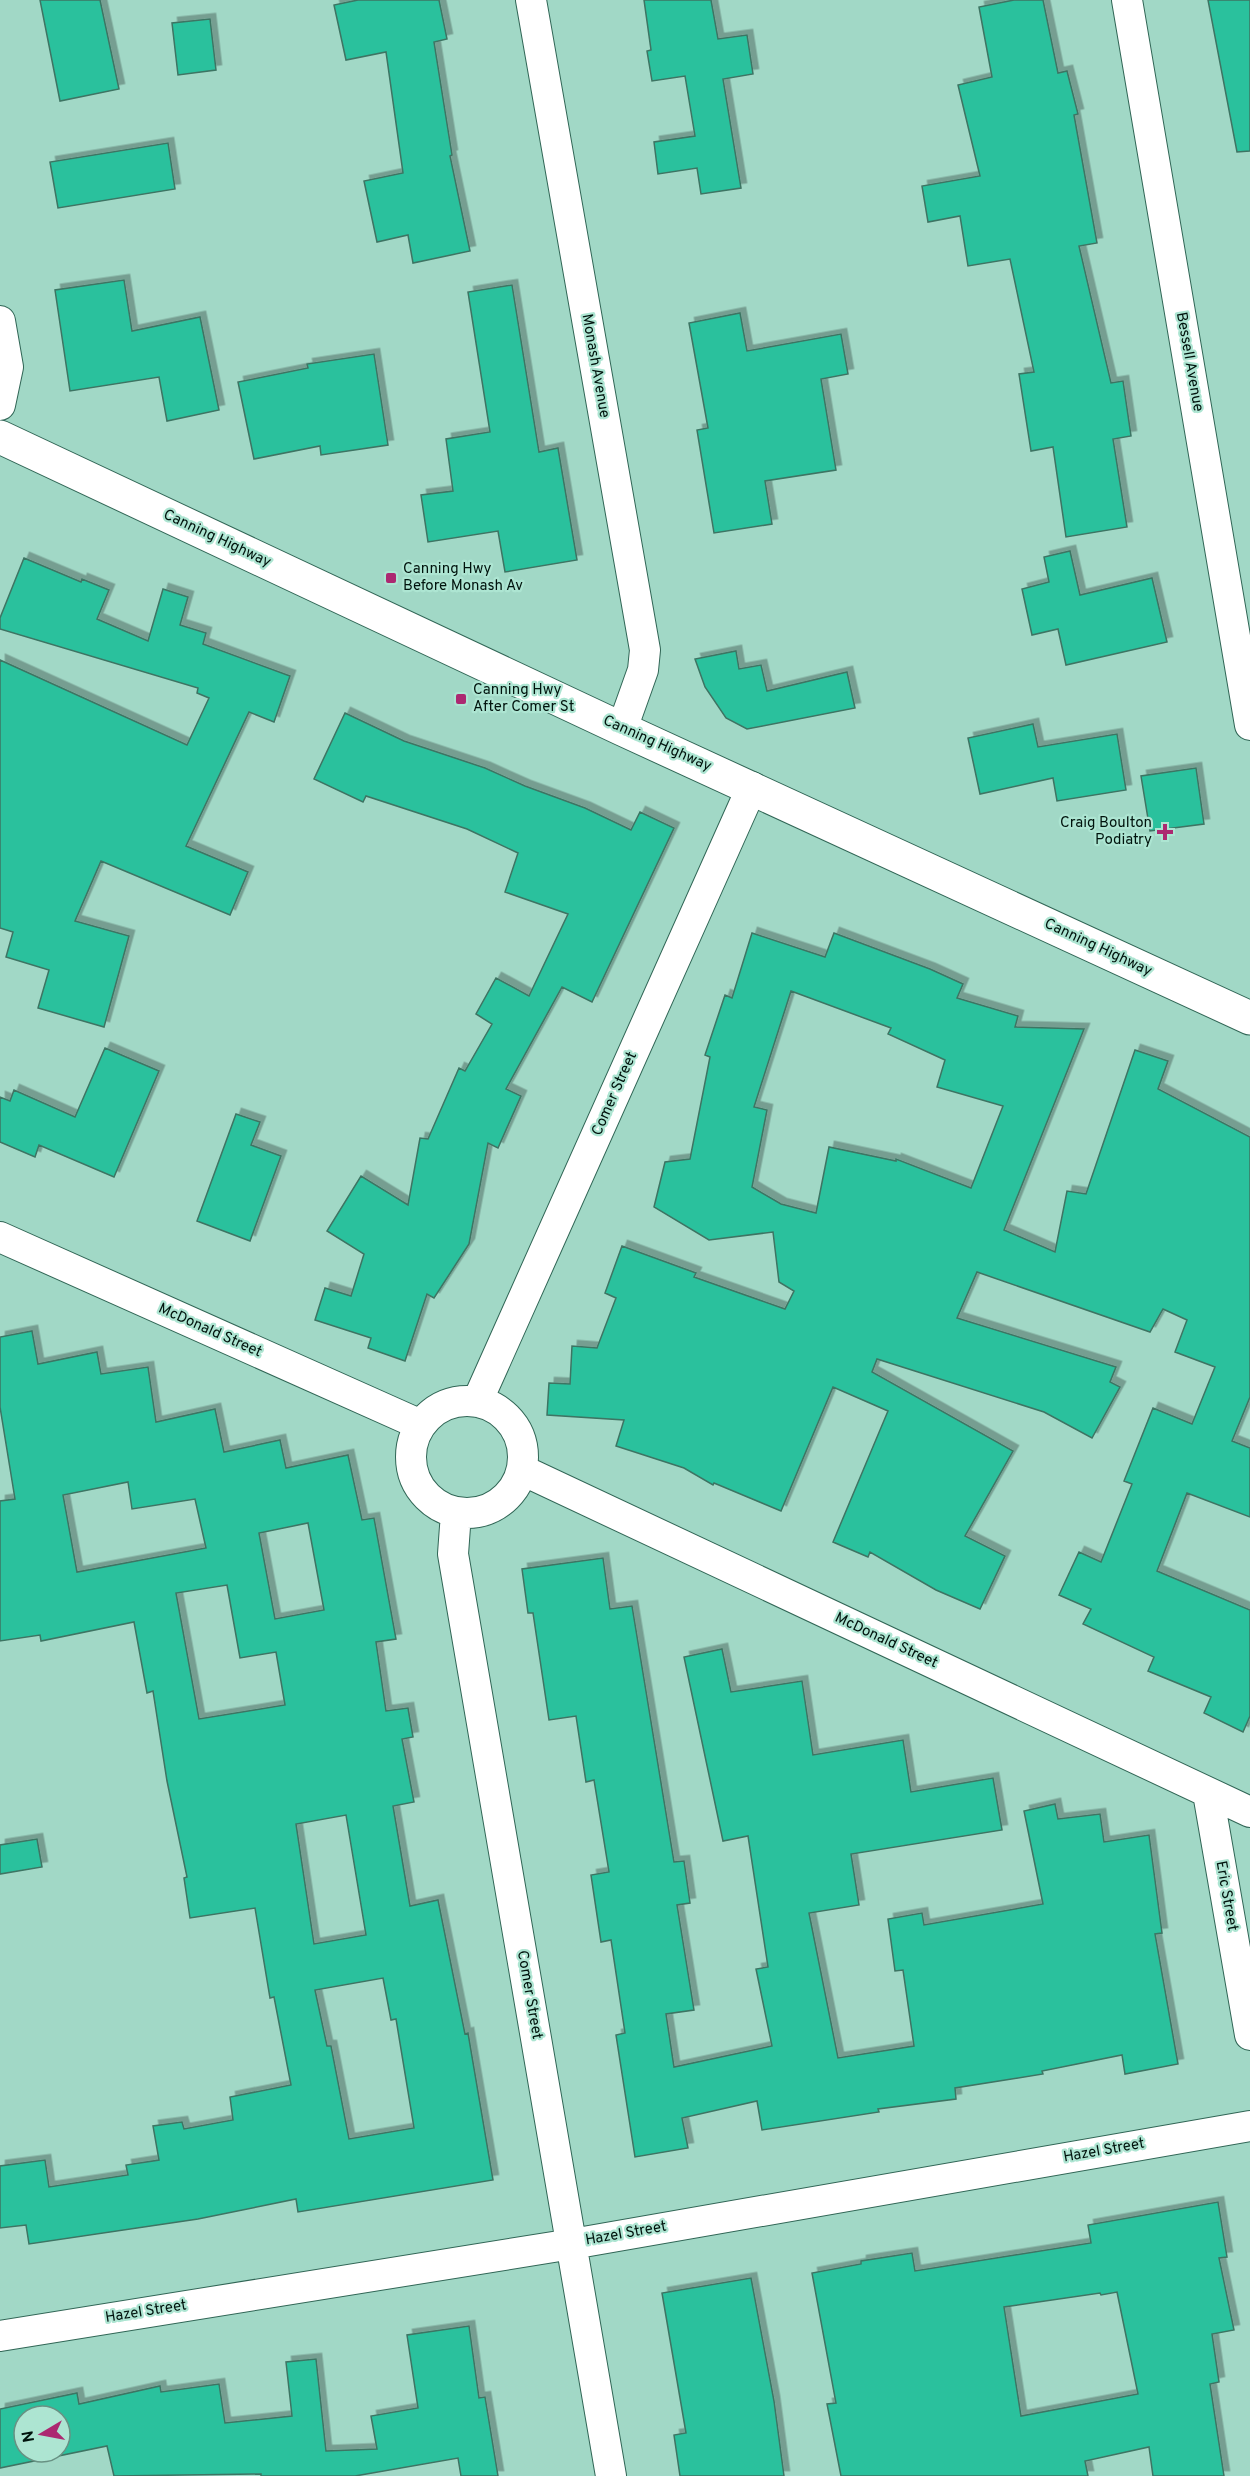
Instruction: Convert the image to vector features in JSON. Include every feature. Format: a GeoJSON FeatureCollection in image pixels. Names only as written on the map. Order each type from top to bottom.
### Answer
{"type":"FeatureCollection","features":[{"type":"Feature","properties":{"kind":"highway","name":"Canning Highway"},"geometry":{"type":"LineString","coordinates":[[0,437],[622,729],[1250,1018]]}},
{"type":"Feature","properties":{"kind":"street","name":"Monash Avenue"},"geometry":{"type":"LineString","coordinates":[[531,0],[645,650],[643,669],[622,729]]}},
{"type":"Feature","properties":{"kind":"street","name":"Bessell Avenue"},"geometry":{"type":"LineString","coordinates":[[1127,0],[1250,725]]}},
{"type":"Feature","properties":{"kind":"street"},"geometry":{"type":"LineString","coordinates":[[0,321],[8,367],[0,405]]}},
{"type":"Feature","properties":{"kind":"street","name":"Comer Street"},"geometry":{"type":"LineString","coordinates":[[477,1402],[752,787]]}},
{"type":"Feature","properties":{"kind":"street","name":"McDonald Street"},"geometry":{"type":"LineString","coordinates":[[0,1237],[421,1425]]}},
{"type":"Feature","properties":{"kind":"street"},"geometry":{"type":"LineString","coordinates":[[452,1402],[477,1402],[495,1408],[510,1421],[520,1438],[522,1470],[514,1488],[501,1503],[483,1511],[456,1513],[438,1506],[423,1493],[414,1476],[410,1456],[414,1437],[421,1425],[435,1411],[452,1402]]}},
{"type":"Feature","properties":{"kind":"street","name":"McDonald Street"},"geometry":{"type":"LineString","coordinates":[[522,1470],[1250,1812]]}},
{"type":"Feature","properties":{"kind":"street","name":"Comer Street"},"geometry":{"type":"LineString","coordinates":[[456,1513],[453,1554],[611,2476]]}},
{"type":"Feature","properties":{"kind":"street","name":"Eric Street"},"geometry":{"type":"LineString","coordinates":[[1208,1793],[1250,2035]]}},
{"type":"Feature","properties":{"kind":"street","name":"Hazel Street"},"geometry":{"type":"LineString","coordinates":[[0,2336],[572,2244],[1250,2126]]}},
{"type":"Feature","properties":{"kind":"building"},"geometry":{"type":"Polygon","coordinates":[[[40,0],[100,0],[119,89],[60,101],[40,0]]]}},
{"type":"Feature","properties":{"kind":"building"},"geometry":{"type":"Polygon","coordinates":[[[358,0],[439,0],[447,39],[434,42],[452,155],[450,156],[470,251],[413,263],[408,235],[377,242],[364,181],[403,173],[386,52],[346,60],[334,5],[358,0]]]}},
{"type":"Feature","properties":{"kind":"building"},"geometry":{"type":"Polygon","coordinates":[[[644,0],[711,0],[718,39],[747,35],[753,74],[723,79],[741,188],[701,194],[697,168],[658,174],[654,142],[695,136],[685,76],[652,81],[647,51],[651,50],[644,0]]]}},
{"type":"Feature","properties":{"kind":"building"},"geometry":{"type":"Polygon","coordinates":[[[1014,0],[1043,0],[1058,73],[1067,71],[1078,114],[1074,115],[1097,243],[1079,246],[1111,383],[1123,381],[1131,436],[1113,439],[1127,527],[1066,537],[1053,447],[1031,451],[1019,374],[1034,372],[1010,259],[968,266],[960,216],[928,222],[922,186],[980,176],[958,85],[992,77],[979,7],[1014,0]]]}},
{"type":"Feature","properties":{"kind":"building"},"geometry":{"type":"Polygon","coordinates":[[[1208,0],[1250,0],[1250,151],[1237,152],[1208,0]]]}},
{"type":"Feature","properties":{"kind":"building"},"geometry":{"type":"Polygon","coordinates":[[[210,19],[216,70],[178,75],[172,23],[210,19]]]}},
{"type":"Feature","properties":{"kind":"building"},"geometry":{"type":"Polygon","coordinates":[[[168,143],[175,189],[58,208],[50,162],[168,143]]]}},
{"type":"Feature","properties":{"kind":"building"},"geometry":{"type":"Polygon","coordinates":[[[124,280],[132,331],[200,317],[219,410],[167,421],[159,377],[70,391],[55,290],[124,280]]]}},
{"type":"Feature","properties":{"kind":"building"},"geometry":{"type":"Polygon","coordinates":[[[512,285],[539,452],[558,448],[577,560],[505,572],[498,531],[428,542],[421,495],[453,491],[446,439],[490,432],[468,292],[512,285]]]}},
{"type":"Feature","properties":{"kind":"building"},"geometry":{"type":"Polygon","coordinates":[[[740,313],[747,351],[841,334],[848,374],[821,379],[836,470],[765,481],[772,524],[714,533],[697,430],[708,428],[689,323],[740,313]]]}},
{"type":"Feature","properties":{"kind":"building"},"geometry":{"type":"Polygon","coordinates":[[[374,354],[388,445],[321,455],[320,446],[254,459],[238,382],[308,368],[307,364],[374,354]]]}},
{"type":"Feature","properties":{"kind":"building"},"geometry":{"type":"Polygon","coordinates":[[[1070,551],[1080,595],[1152,578],[1167,642],[1066,665],[1058,629],[1032,635],[1022,589],[1049,582],[1044,557],[1070,551]]]}},
{"type":"Feature","properties":{"kind":"building"},"geometry":{"type":"Polygon","coordinates":[[[24,558],[81,582],[82,579],[109,590],[97,619],[148,641],[163,589],[188,597],[180,625],[206,633],[203,644],[290,676],[274,722],[249,712],[186,846],[248,872],[230,915],[101,861],[75,921],[129,936],[104,1027],[38,1008],[49,970],[6,957],[13,932],[0,928],[0,660],[187,745],[209,698],[197,693],[198,688],[0,629],[0,618],[24,558]]]}},
{"type":"Feature","properties":{"kind":"building"},"geometry":{"type":"Polygon","coordinates":[[[736,651],[739,669],[761,665],[767,691],[847,672],[855,708],[747,729],[726,718],[705,687],[695,659],[736,651]]]}},
{"type":"Feature","properties":{"kind":"building"},"geometry":{"type":"Polygon","coordinates":[[[345,713],[404,741],[485,768],[525,786],[585,808],[631,830],[640,812],[674,828],[592,1002],[562,987],[506,1089],[521,1096],[498,1148],[488,1143],[469,1244],[434,1298],[427,1294],[405,1361],[368,1348],[371,1338],[315,1320],[325,1288],[351,1296],[364,1254],[327,1231],[361,1176],[408,1205],[420,1138],[428,1139],[459,1068],[465,1071],[492,1024],[476,1014],[496,978],[529,996],[568,914],[505,892],[518,853],[467,829],[366,796],[363,802],[314,779],[345,713]]]}},
{"type":"Feature","properties":{"kind":"building"},"geometry":{"type":"Polygon","coordinates":[[[1033,724],[1038,747],[1117,734],[1126,790],[1057,801],[1053,778],[980,794],[968,738],[1033,724]]]}},
{"type":"Feature","properties":{"kind":"building"},"geometry":{"type":"Polygon","coordinates":[[[1196,768],[1204,824],[1150,831],[1141,776],[1196,768]]]}},
{"type":"Feature","properties":{"kind":"building"},"geometry":{"type":"Polygon","coordinates":[[[752,933],[825,957],[834,933],[930,969],[963,984],[957,998],[1018,1016],[1015,1027],[1084,1029],[1004,1230],[1055,1252],[1067,1191],[1086,1194],[1135,1050],[1168,1061],[1158,1089],[1250,1137],[1250,1397],[1232,1441],[1250,1448],[1250,1517],[1187,1493],[1157,1571],[1250,1610],[1250,1716],[1243,1732],[1204,1713],[1211,1697],[1148,1671],[1154,1657],[1083,1624],[1091,1609],[1059,1595],[1079,1552],[1101,1562],[1132,1484],[1124,1481],[1153,1408],[1192,1424],[1215,1367],[1175,1352],[1187,1320],[1163,1309],[1150,1332],[977,1272],[957,1318],[1116,1367],[1110,1382],[1120,1387],[1092,1438],[1044,1412],[877,1359],[872,1372],[1013,1451],[965,1536],[1005,1556],[980,1609],[936,1590],[870,1552],[868,1557],[833,1542],[888,1411],[833,1387],[781,1511],[714,1483],[713,1485],[684,1468],[616,1446],[624,1420],[547,1415],[549,1383],[570,1384],[572,1346],[597,1348],[616,1298],[605,1293],[622,1246],[696,1273],[694,1277],[785,1309],[794,1291],[779,1282],[773,1232],[709,1240],[654,1207],[665,1162],[690,1159],[710,1057],[705,1055],[725,995],[732,998],[752,933]],[[791,991],[754,1107],[767,1110],[752,1187],[781,1204],[816,1213],[829,1147],[896,1161],[896,1159],[971,1188],[1003,1106],[937,1087],[945,1060],[888,1034],[891,1028],[791,991]]]}},
{"type":"Feature","properties":{"kind":"building"},"geometry":{"type":"Polygon","coordinates":[[[105,1048],[159,1071],[114,1177],[39,1145],[35,1157],[0,1142],[0,1097],[10,1101],[14,1090],[75,1117],[105,1048]]]}},
{"type":"Feature","properties":{"kind":"building"},"geometry":{"type":"Polygon","coordinates":[[[236,1114],[260,1122],[251,1145],[281,1156],[250,1241],[197,1221],[236,1114]]]}},
{"type":"Feature","properties":{"kind":"building"},"geometry":{"type":"Polygon","coordinates":[[[32,1331],[38,1364],[97,1352],[101,1374],[148,1367],[156,1422],[215,1409],[224,1452],[280,1440],[286,1468],[348,1455],[362,1520],[374,1518],[396,1639],[376,1642],[386,1711],[408,1708],[413,1737],[402,1739],[414,1802],[393,1806],[410,1906],[438,1900],[465,2034],[468,2033],[493,2180],[298,2212],[296,2199],[198,2219],[29,2244],[26,2225],[0,2228],[0,2166],[45,2160],[49,2187],[128,2175],[126,2165],[159,2160],[153,2126],[182,2122],[184,2129],[233,2120],[230,2097],[291,2085],[274,1997],[270,1998],[255,1908],[190,1918],[184,1878],[187,1877],[167,1781],[153,1691],[147,1693],[134,1622],[41,1641],[40,1635],[0,1641],[0,1501],[15,1499],[0,1407],[0,1337],[32,1331]],[[128,1482],[63,1495],[77,1572],[206,1548],[195,1499],[132,1509],[128,1482]],[[308,1523],[259,1533],[275,1619],[324,1610],[308,1523]],[[227,1585],[176,1593],[199,1719],[285,1705],[276,1652],[240,1658],[227,1585]],[[346,1815],[296,1824],[314,1944],[366,1935],[346,1815]],[[383,1978],[315,1990],[327,2046],[331,2046],[349,2139],[414,2128],[396,2019],[391,2020],[383,1978]]]}},
{"type":"Feature","properties":{"kind":"building"},"geometry":{"type":"Polygon","coordinates":[[[603,1558],[610,1609],[632,1606],[674,1862],[684,1861],[690,1903],[677,1905],[694,2010],[666,2014],[674,2067],[772,2046],[756,1969],[768,1967],[748,1836],[723,1841],[684,1657],[722,1649],[731,1692],[802,1681],[813,1755],[903,1740],[911,1792],[993,1778],[1002,1830],[851,1854],[859,1905],[809,1913],[838,2058],[914,2046],[903,1970],[895,1971],[888,1919],[922,1913],[924,1925],[1043,1904],[1024,1811],[1055,1804],[1058,1819],[1100,1814],[1104,1842],[1149,1835],[1162,1933],[1155,1934],[1178,2064],[1125,2074],[1122,2055],[1042,2071],[1043,2074],[955,2088],[956,2099],[878,2109],[879,2112],[762,2130],[757,2101],[682,2118],[688,2148],[635,2157],[616,2035],[625,2033],[611,1940],[601,1942],[591,1875],[609,1872],[594,1780],[586,1782],[576,1716],[549,1720],[533,1613],[528,1613],[522,1569],[603,1558]]]}},
{"type":"Feature","properties":{"kind":"building"},"geometry":{"type":"Polygon","coordinates":[[[37,1839],[42,1867],[0,1874],[0,1845],[37,1839]]]}},
{"type":"Feature","properties":{"kind":"building"},"geometry":{"type":"Polygon","coordinates":[[[1218,2202],[1227,2257],[1219,2258],[1234,2330],[1212,2334],[1219,2382],[1210,2384],[1224,2476],[1153,2476],[1149,2447],[1085,2461],[1088,2476],[841,2476],[827,2404],[836,2403],[812,2273],[861,2264],[861,2261],[912,2253],[915,2271],[1091,2243],[1088,2225],[1218,2202]],[[1117,2292],[1004,2307],[1021,2416],[1138,2394],[1117,2292]]]}},
{"type":"Feature","properties":{"kind":"building"},"geometry":{"type":"Polygon","coordinates":[[[751,2278],[774,2401],[784,2476],[680,2476],[674,2435],[686,2433],[662,2293],[751,2278]]]}},
{"type":"Feature","properties":{"kind":"building"},"geometry":{"type":"Polygon","coordinates":[[[469,2326],[479,2398],[485,2397],[498,2476],[461,2476],[458,2458],[355,2476],[261,2476],[261,2474],[114,2476],[107,2446],[72,2453],[72,2404],[24,2404],[77,2393],[79,2404],[160,2386],[161,2392],[219,2384],[225,2423],[292,2416],[286,2362],[316,2359],[326,2451],[377,2449],[371,2416],[418,2408],[407,2335],[469,2326]]]}},
{"type":"Feature","properties":{"kind":"building"},"geometry":{"type":"Polygon","coordinates":[[[12,2407],[12,2464],[19,2464],[0,2468],[0,2409],[12,2407]]]}},
{"type":"Feature","properties":{"kind":"place","name":"Canning Hwy Before Monash Av"},"geometry":{"type":"Point","coordinates":[391,578]}},
{"type":"Feature","properties":{"kind":"place","name":"Canning Hwy After Comer St"},"geometry":{"type":"Point","coordinates":[461,699]}},
{"type":"Feature","properties":{"kind":"place","name":"Craig Boulton Podiatry"},"geometry":{"type":"Point","coordinates":[1165,832]}}]}
